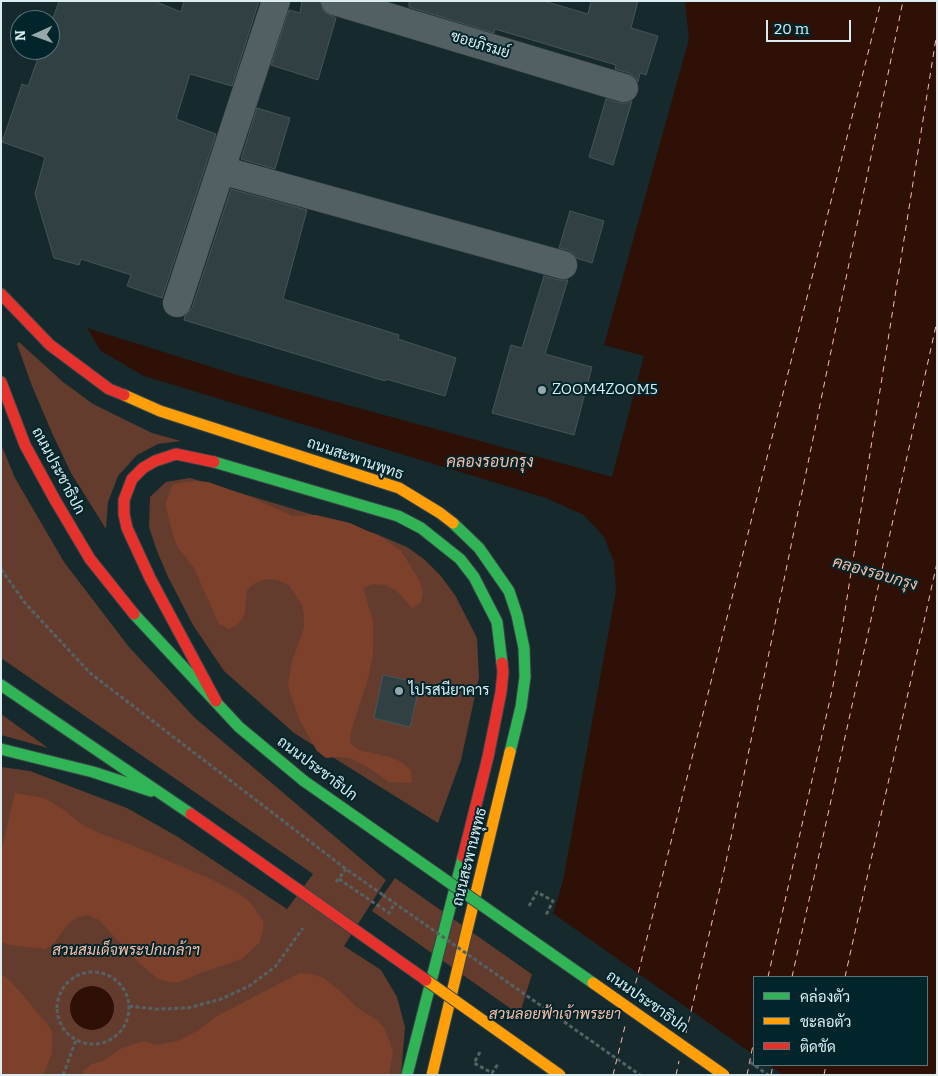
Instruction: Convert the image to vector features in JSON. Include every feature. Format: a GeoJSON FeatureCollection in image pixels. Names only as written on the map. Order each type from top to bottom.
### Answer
{"type":"FeatureCollection","features":[{"type":"Feature","properties":{"kind":"main road","name":"ถนนสะพานพุทธ"},"geometry":{"type":"LineString","coordinates":[[1,294],[50,345],[110,389],[160,411],[399,488],[440,513],[457,526],[479,548],[510,591],[524,648],[525,677],[521,707],[432,1075]]}},
{"type":"Feature","properties":{"kind":"main road","name":"ถนนประชาธิปก"},"geometry":{"type":"LineString","coordinates":[[1,382],[25,445],[90,559],[131,612],[239,727],[304,781],[724,1075]]}},
{"type":"Feature","properties":{"kind":"main road"},"geometry":{"type":"LineString","coordinates":[[216,701],[150,578],[127,528],[124,514],[124,500],[132,479],[142,468],[155,461],[176,454],[201,458],[398,516],[421,528],[439,540],[460,559],[474,577],[497,622],[503,672],[501,692],[488,757],[407,1075]]}},
{"type":"Feature","properties":{"kind":"main road"},"geometry":{"type":"LineString","coordinates":[[1,685],[191,814],[560,1075]]}},
{"type":"Feature","properties":{"kind":"main road"},"geometry":{"type":"LineString","coordinates":[[1,749],[92,772],[164,796]]}},
{"type":"Feature","properties":{"kind":"street"},"geometry":{"type":"LineString","coordinates":[[176,304],[276,1]]}},
{"type":"Feature","properties":{"kind":"street","name":"ซอยภิรมย์"},"geometry":{"type":"LineString","coordinates":[[335,1],[624,88]]}},
{"type":"Feature","properties":{"kind":"street"},"geometry":{"type":"LineString","coordinates":[[221,170],[564,265]]}},
{"type":"Feature","properties":{"kind":"path"},"geometry":{"type":"LineString","coordinates":[[1,569],[25,603],[90,673],[346,869],[640,1075]]}},
{"type":"Feature","properties":{"kind":"path"},"geometry":{"type":"LineString","coordinates":[[333,887],[346,869]]}},
{"type":"Feature","properties":{"kind":"path"},"geometry":{"type":"LineString","coordinates":[[339,879],[389,913],[395,903]]}},
{"type":"Feature","properties":{"kind":"path"},"geometry":{"type":"LineString","coordinates":[[129,1006],[156,1009],[188,1008],[221,999],[249,986],[274,966],[305,926]]}},
{"type":"Feature","properties":{"kind":"path"},"geometry":{"type":"LineString","coordinates":[[88,972],[99,972],[110,976],[126,994],[129,1006],[127,1018],[121,1030],[112,1038],[101,1043],[88,1043],[76,1040],[67,1034],[57,1013],[57,1002],[61,991],[77,975],[88,972]]}},
{"type":"Feature","properties":{"kind":"path"},"geometry":{"type":"LineString","coordinates":[[63,1075],[76,1040]]}},
{"type":"Feature","properties":{"kind":"green space"},"geometry":{"type":"Polygon","coordinates":[[[19,342],[63,382],[93,404],[152,433],[181,441],[158,444],[137,455],[118,476],[108,502],[106,529],[71,473],[52,433],[32,386],[17,344],[19,342]]]}},
{"type":"Feature","properties":{"kind":"green space","name":"สวนสมเด็จพระปกเกล้าฯ"},"geometry":{"type":"Polygon","coordinates":[[[1,444],[15,478],[64,562],[129,647],[195,718],[386,880],[344,946],[381,970],[397,997],[405,1027],[401,1075],[1,1075],[1,767],[30,771],[127,808],[178,837],[287,909],[313,874],[1,658],[1,444]]]}},
{"type":"Feature","properties":{"kind":"green space"},"geometry":{"type":"Polygon","coordinates":[[[190,478],[374,533],[407,547],[425,560],[440,575],[455,595],[477,638],[479,677],[461,760],[438,823],[294,733],[224,671],[193,625],[168,577],[149,527],[150,497],[166,482],[190,478]]]}},
{"type":"Feature","properties":{"kind":"green space"},"geometry":{"type":"Polygon","coordinates":[[[1,714],[48,748],[1,735],[1,714]]]}},
{"type":"Feature","properties":{"kind":"green space","name":"สวนลอยฟ้าเจ้าพระยา"},"geometry":{"type":"Polygon","coordinates":[[[395,878],[675,1075],[605,1075],[372,911],[395,878]]]}},
{"type":"Feature","properties":{"kind":"shaded area"},"geometry":{"type":"Polygon","coordinates":[[[196,481],[208,482],[251,497],[292,516],[316,515],[350,523],[383,538],[401,551],[419,580],[423,591],[421,602],[412,608],[397,591],[386,585],[374,584],[363,588],[373,621],[373,655],[368,678],[351,731],[350,743],[359,750],[393,758],[403,763],[411,771],[412,783],[389,782],[350,758],[326,758],[317,751],[299,719],[288,686],[292,661],[304,628],[302,605],[289,585],[278,580],[266,579],[255,583],[247,590],[245,613],[239,623],[229,629],[219,624],[194,568],[179,549],[174,539],[165,504],[173,484],[196,481]]]}},
{"type":"Feature","properties":{"kind":"shaded area"},"geometry":{"type":"Polygon","coordinates":[[[15,793],[44,798],[64,810],[81,824],[101,834],[211,879],[241,895],[250,902],[263,921],[263,932],[259,943],[243,958],[180,982],[168,982],[157,978],[139,963],[99,920],[88,915],[77,917],[68,924],[54,943],[45,949],[10,945],[1,942],[1,852],[15,793]]]}},
{"type":"Feature","properties":{"kind":"shaded area"},"geometry":{"type":"Polygon","coordinates":[[[300,973],[322,977],[356,1007],[377,1020],[384,1028],[393,1050],[389,1075],[83,1075],[83,1071],[92,1064],[103,1061],[122,1048],[144,1041],[156,1045],[178,1041],[199,1030],[217,1016],[300,973]]]}},
{"type":"Feature","properties":{"kind":"shaded area"},"geometry":{"type":"Polygon","coordinates":[[[1,974],[24,996],[52,1032],[52,1054],[43,1075],[1,1075],[1,974]]]}},
{"type":"Feature","properties":{"kind":"water","name":"คลองรอบกรุง"},"geometry":{"type":"Polygon","coordinates":[[[685,1],[937,1],[937,1075],[504,1075],[563,881],[616,591],[614,562],[604,537],[584,515],[546,498],[144,376],[101,351],[87,328],[237,375],[612,477],[644,356],[604,345],[689,39],[685,1]]]}},
{"type":"Feature","properties":{"kind":"water"},"geometry":{"type":"Polygon","coordinates":[[[96,986],[108,992],[113,1000],[113,1016],[108,1024],[100,1029],[88,1030],[76,1024],[71,1016],[70,1004],[76,992],[84,987],[96,986]]]}},
{"type":"Feature","properties":{"kind":"pier"},"geometry":{"type":"Polygon","coordinates":[[[551,912],[753,1054],[753,1066],[770,1066],[783,1075],[507,1075],[502,1072],[551,912]]]}},
{"type":"Feature","properties":{"kind":"building"},"geometry":{"type":"Polygon","coordinates":[[[59,1],[154,1],[181,12],[184,1],[259,1],[232,86],[190,74],[176,119],[216,134],[162,298],[127,286],[131,275],[81,259],[79,265],[54,258],[35,194],[45,157],[2,142],[22,84],[28,86],[37,60],[60,60],[60,10],[56,10],[59,1]]]}},
{"type":"Feature","properties":{"kind":"building"},"geometry":{"type":"Polygon","coordinates":[[[302,1],[320,1],[324,12],[336,18],[318,80],[271,65],[289,10],[300,13],[302,1]]]}},
{"type":"Feature","properties":{"kind":"building"},"geometry":{"type":"Polygon","coordinates":[[[409,1],[544,1],[588,14],[591,1],[638,1],[631,28],[658,36],[646,75],[640,73],[638,82],[629,73],[615,69],[616,65],[495,29],[494,33],[409,7],[409,1]]]}},
{"type":"Feature","properties":{"kind":"building"},"geometry":{"type":"Polygon","coordinates":[[[606,99],[620,103],[632,101],[613,165],[589,157],[606,99]]]}},
{"type":"Feature","properties":{"kind":"building"},"geometry":{"type":"Polygon","coordinates":[[[257,108],[290,118],[275,169],[241,159],[257,108]]]}},
{"type":"Feature","properties":{"kind":"building"},"geometry":{"type":"Polygon","coordinates":[[[231,189],[307,210],[283,299],[399,335],[398,339],[456,358],[445,396],[386,379],[385,381],[184,320],[192,308],[231,189]]]}},
{"type":"Feature","properties":{"kind":"building"},"geometry":{"type":"Polygon","coordinates":[[[570,211],[604,221],[592,263],[576,258],[568,250],[559,248],[570,211]]]}},
{"type":"Feature","properties":{"kind":"building","name":"ZOOM4ZOOM5"},"geometry":{"type":"Polygon","coordinates":[[[544,276],[568,280],[545,354],[592,367],[574,435],[492,413],[511,345],[522,348],[544,276]]]}},
{"type":"Feature","properties":{"kind":"building","name":"ไปรสนียาคาร"},"geometry":{"type":"Polygon","coordinates":[[[383,675],[420,683],[410,727],[374,718],[383,675]]]}},
{"type":"Feature","properties":{"kind":"ferry route"},"geometry":{"type":"LineString","coordinates":[[633,994],[881,1]]}},
{"type":"Feature","properties":{"kind":"ferry route"},"geometry":{"type":"LineString","coordinates":[[686,1033],[726,862],[903,1]]}},
{"type":"Feature","properties":{"kind":"ferry route"},"geometry":{"type":"LineString","coordinates":[[768,976],[833,686],[937,32]]}},
{"type":"Feature","properties":{"kind":"ferry route"},"geometry":{"type":"LineString","coordinates":[[792,976],[937,321]]}},
{"type":"Feature","properties":{"kind":"ferry route"},"geometry":{"type":"LineString","coordinates":[[845,976],[937,563]]}},
{"type":"Feature","properties":{"kind":"ferry route"},"geometry":{"type":"LineString","coordinates":[[613,1075],[626,1022]]}},
{"type":"Feature","properties":{"kind":"ferry route"},"geometry":{"type":"LineString","coordinates":[[747,1075],[753,1045]]}},
{"type":"Feature","properties":{"kind":"ferry route"},"geometry":{"type":"LineString","coordinates":[[676,1075],[679,1061]]}},
{"type":"Feature","properties":{"kind":"ferry route"},"geometry":{"type":"LineString","coordinates":[[771,1075],[773,1066]]}},
{"type":"Feature","properties":{"kind":"ferry route"},"geometry":{"type":"LineString","coordinates":[[824,1075],[826,1066]]}},
{"type":"Feature","properties":{"kind":"ferry route"},"geometry":{"type":"LineString","coordinates":[[936,1075],[937,1070]]}},
{"type":"Feature","properties":{"kind":"traffic: fast"},"geometry":{"type":"LineString","coordinates":[[214,462],[398,516],[421,528],[460,559],[474,577],[497,622],[502,663]]}},
{"type":"Feature","properties":{"kind":"traffic: fast"},"geometry":{"type":"LineString","coordinates":[[453,523],[479,548],[509,591],[517,615],[524,648],[525,677],[521,707],[510,752]]}},
{"type":"Feature","properties":{"kind":"traffic: fast"},"geometry":{"type":"LineString","coordinates":[[134,614],[239,727],[304,781]]}},
{"type":"Feature","properties":{"kind":"traffic: fast"},"geometry":{"type":"LineString","coordinates":[[1,685],[191,814]]}},
{"type":"Feature","properties":{"kind":"traffic: fast"},"geometry":{"type":"LineString","coordinates":[[1,749],[93,772],[151,791]]}},
{"type":"Feature","properties":{"kind":"traffic: fast"},"geometry":{"type":"LineString","coordinates":[[304,781],[593,983]]}},
{"type":"Feature","properties":{"kind":"traffic: fast"},"geometry":{"type":"LineString","coordinates":[[407,1075],[463,857]]}},
{"type":"Feature","properties":{"kind":"traffic: slow"},"geometry":{"type":"LineString","coordinates":[[124,395],[160,411],[399,488],[453,523]]}},
{"type":"Feature","properties":{"kind":"traffic: slow"},"geometry":{"type":"LineString","coordinates":[[432,1075],[510,752]]}},
{"type":"Feature","properties":{"kind":"traffic: slow"},"geometry":{"type":"LineString","coordinates":[[426,980],[560,1075]]}},
{"type":"Feature","properties":{"kind":"traffic: slow"},"geometry":{"type":"LineString","coordinates":[[593,983],[724,1075]]}},
{"type":"Feature","properties":{"kind":"traffic: jam"},"geometry":{"type":"LineString","coordinates":[[1,294],[50,345],[109,389],[124,395]]}},
{"type":"Feature","properties":{"kind":"traffic: jam"},"geometry":{"type":"LineString","coordinates":[[1,382],[25,445],[55,500],[90,559],[134,614]]}},
{"type":"Feature","properties":{"kind":"traffic: jam"},"geometry":{"type":"LineString","coordinates":[[214,462],[176,454],[155,461],[143,468],[132,479],[124,500],[124,514],[127,528],[150,578],[216,701]]}},
{"type":"Feature","properties":{"kind":"traffic: jam"},"geometry":{"type":"LineString","coordinates":[[463,857],[488,757],[501,692],[502,663]]}},
{"type":"Feature","properties":{"kind":"traffic: jam"},"geometry":{"type":"LineString","coordinates":[[191,814],[426,980]]}},
{"type":"Feature","properties":{"kind":"place","name":"ZOOM4ZOOM5"},"geometry":{"type":"Point","coordinates":[542,390]}},
{"type":"Feature","properties":{"kind":"place","name":"ไปรสนียาคาร"},"geometry":{"type":"Point","coordinates":[399,691]}}]}
